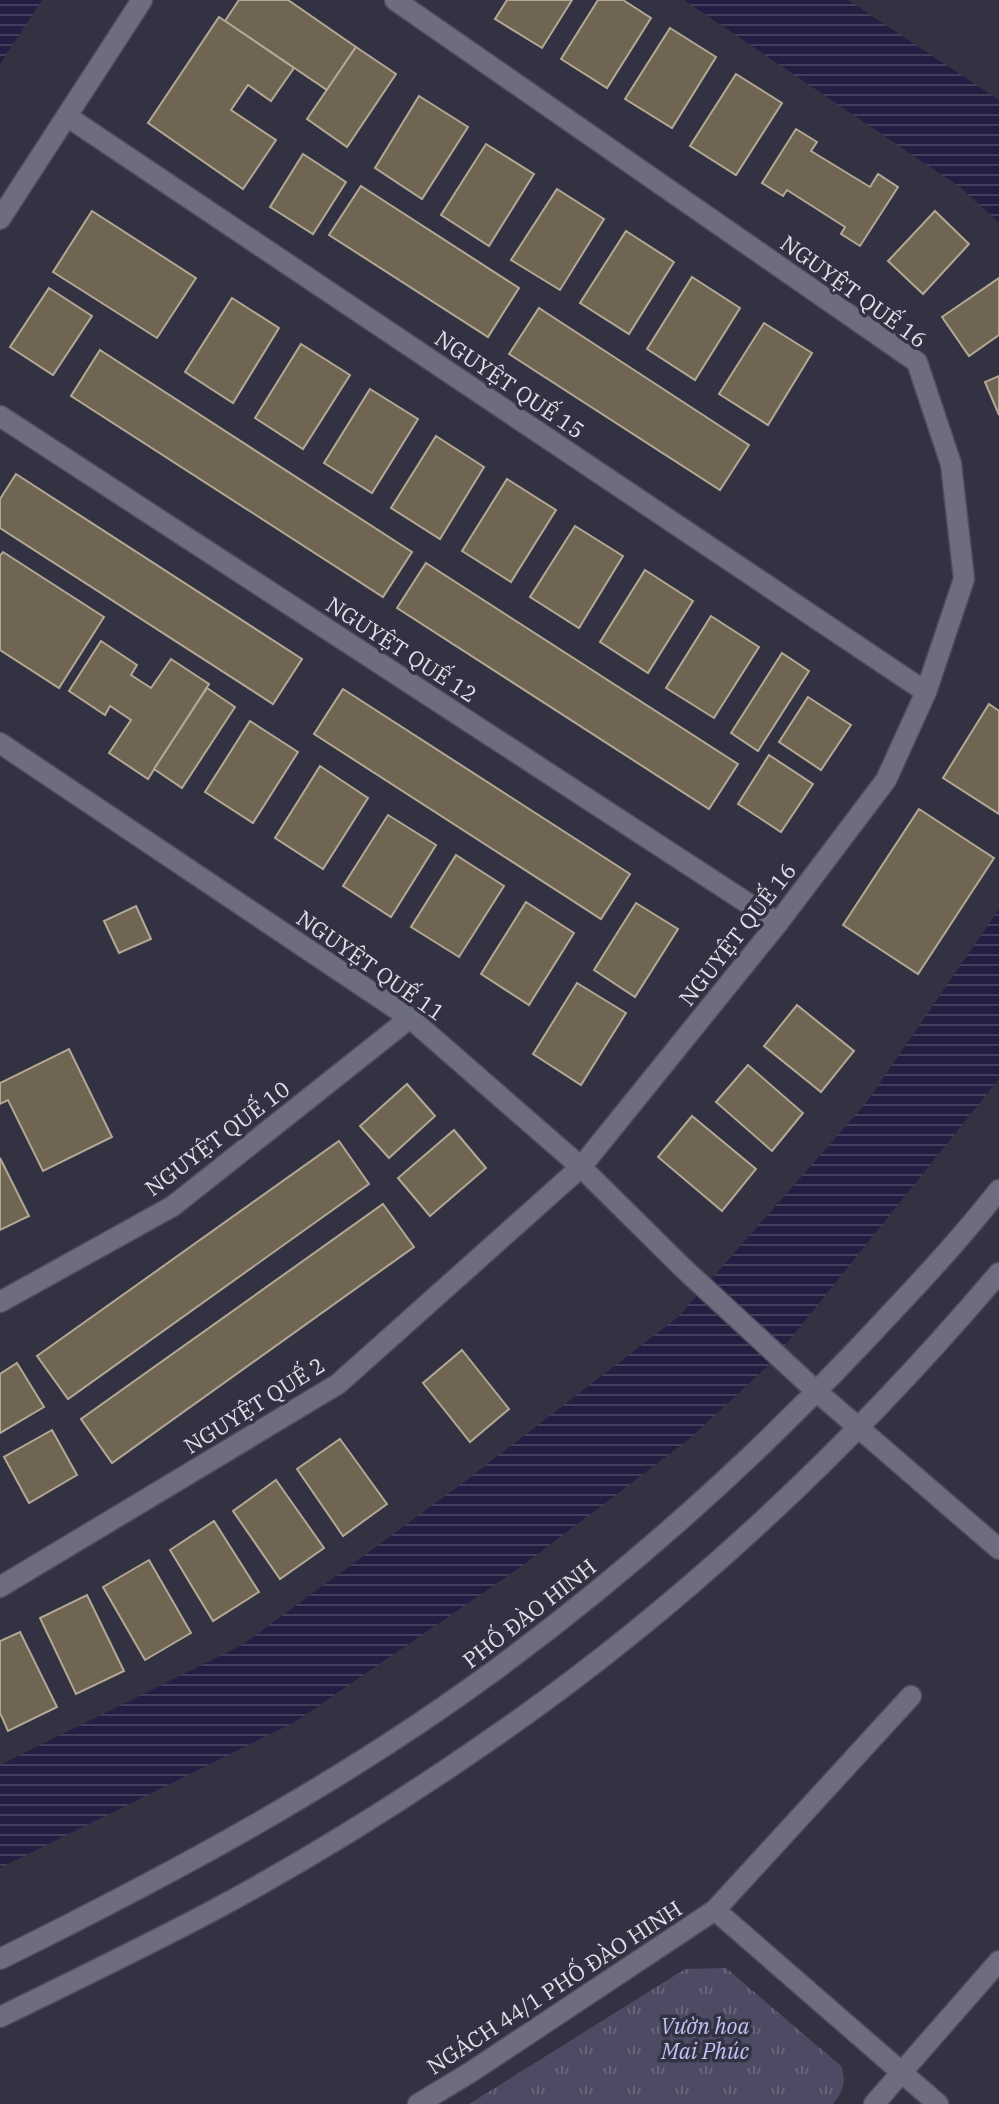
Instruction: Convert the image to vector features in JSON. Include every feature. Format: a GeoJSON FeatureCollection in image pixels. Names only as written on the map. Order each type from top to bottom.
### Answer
{"type":"FeatureCollection","features":[{"type":"Feature","properties":{"kind":"street"},"geometry":{"type":"LineString","coordinates":[[0,219],[142,0]]}},
{"type":"Feature","properties":{"kind":"street","name":"NGUYỆT QUẾ 16"},"geometry":{"type":"LineString","coordinates":[[395,0],[917,362],[951,464],[964,579],[926,692],[886,780],[778,923],[581,1167]]}},
{"type":"Feature","properties":{"kind":"street","name":"NGUYỆT QUẾ 15"},"geometry":{"type":"LineString","coordinates":[[68,117],[926,692]]}},
{"type":"Feature","properties":{"kind":"street","name":"NGUYỆT QUẾ 12"},"geometry":{"type":"LineString","coordinates":[[0,416],[778,923]]}},
{"type":"Feature","properties":{"kind":"street","name":"NGUYỆT QUẾ 11"},"geometry":{"type":"LineString","coordinates":[[0,743],[410,1018],[581,1167],[682,1267],[816,1391],[999,1549]]}},
{"type":"Feature","properties":{"kind":"street","name":"NGUYỆT QUẾ 10"},"geometry":{"type":"LineString","coordinates":[[0,1302],[173,1206],[410,1018]]}},
{"type":"Feature","properties":{"kind":"street","name":"NGUYỆT QUẾ 2"},"geometry":{"type":"LineString","coordinates":[[0,1587],[338,1384],[581,1167]]}},
{"type":"Feature","properties":{"kind":"street","name":"PHỐ ĐÀO HINH"},"geometry":{"type":"LineString","coordinates":[[0,1959],[112,1904],[319,1787],[452,1701],[551,1628],[609,1582],[727,1478],[816,1391],[904,1298],[999,1190]]}},
{"type":"Feature","properties":{"kind":"street"},"geometry":{"type":"LineString","coordinates":[[0,2017],[216,1909],[355,1827],[476,1750],[551,1696],[671,1600],[764,1519],[931,1350],[999,1273]]}},
{"type":"Feature","properties":{"kind":"street","name":"NGÁCH 44/1 PHỐ ĐÀO HINH"},"geometry":{"type":"LineString","coordinates":[[418,2104],[715,1910],[911,1696]]}},
{"type":"Feature","properties":{"kind":"street"},"geometry":{"type":"LineString","coordinates":[[715,1910],[938,2104]]}},
{"type":"Feature","properties":{"kind":"street"},"geometry":{"type":"LineString","coordinates":[[874,2104],[999,1961]]}},
{"type":"Feature","properties":{"kind":"green space","name":"Vườn hoa Mai Phúc"},"geometry":{"type":"Polygon","coordinates":[[[726,1968],[841,2066],[843,2086],[833,2104],[469,2104],[685,1969],[726,1968]]]}},
{"type":"Feature","properties":{"kind":"shaded area"},"geometry":{"type":"Polygon","coordinates":[[[0,0],[42,0],[0,64],[0,0]]]}},
{"type":"Feature","properties":{"kind":"shaded area"},"geometry":{"type":"Polygon","coordinates":[[[684,0],[848,0],[999,100],[999,223],[961,188],[684,0]]]}},
{"type":"Feature","properties":{"kind":"shaded area"},"geometry":{"type":"Polygon","coordinates":[[[999,909],[999,1079],[771,1363],[688,1440],[522,1566],[295,1722],[0,1868],[0,1765],[242,1645],[464,1482],[678,1317],[866,1103],[999,909]]]}},
{"type":"Feature","properties":{"kind":"building"},"geometry":{"type":"Polygon","coordinates":[[[239,0],[288,0],[356,47],[327,90],[225,21],[239,0]]]}},
{"type":"Feature","properties":{"kind":"building"},"geometry":{"type":"Polygon","coordinates":[[[507,0],[572,0],[542,48],[495,19],[507,0]]]}},
{"type":"Feature","properties":{"kind":"building"},"geometry":{"type":"Polygon","coordinates":[[[598,0],[623,0],[651,18],[607,88],[561,59],[598,0]]]}},
{"type":"Feature","properties":{"kind":"building"},"geometry":{"type":"Polygon","coordinates":[[[219,17],[294,68],[271,101],[248,85],[231,110],[276,140],[243,189],[148,123],[219,17]]]}},
{"type":"Feature","properties":{"kind":"building"},"geometry":{"type":"Polygon","coordinates":[[[670,28],[716,57],[672,128],[625,99],[670,28]]]}},
{"type":"Feature","properties":{"kind":"building"},"geometry":{"type":"Polygon","coordinates":[[[356,47],[396,74],[347,147],[307,119],[356,47]]]}},
{"type":"Feature","properties":{"kind":"building"},"geometry":{"type":"Polygon","coordinates":[[[736,74],[782,103],[736,175],[690,146],[736,74]]]}},
{"type":"Feature","properties":{"kind":"building"},"geometry":{"type":"Polygon","coordinates":[[[419,96],[468,127],[422,199],[375,168],[419,96]]]}},
{"type":"Feature","properties":{"kind":"building"},"geometry":{"type":"Polygon","coordinates":[[[796,129],[817,142],[811,151],[870,187],[878,174],[898,187],[860,246],[841,234],[845,227],[787,190],[783,196],[762,183],[796,129]]]}},
{"type":"Feature","properties":{"kind":"building"},"geometry":{"type":"Polygon","coordinates":[[[486,144],[534,174],[489,246],[441,215],[486,144]]]}},
{"type":"Feature","properties":{"kind":"building"},"geometry":{"type":"Polygon","coordinates":[[[303,154],[346,182],[313,234],[270,207],[303,154]]]}},
{"type":"Feature","properties":{"kind":"building"},"geometry":{"type":"Polygon","coordinates":[[[361,186],[519,288],[488,337],[329,235],[361,186]]]}},
{"type":"Feature","properties":{"kind":"building"},"geometry":{"type":"Polygon","coordinates":[[[557,189],[604,219],[560,290],[511,260],[557,189]]]}},
{"type":"Feature","properties":{"kind":"building"},"geometry":{"type":"Polygon","coordinates":[[[92,211],[196,278],[157,338],[53,272],[92,211]]]}},
{"type":"Feature","properties":{"kind":"building"},"geometry":{"type":"Polygon","coordinates":[[[935,211],[969,244],[923,294],[888,261],[935,211]]]}},
{"type":"Feature","properties":{"kind":"building"},"geometry":{"type":"Polygon","coordinates":[[[626,231],[674,262],[629,334],[580,303],[626,231]]]}},
{"type":"Feature","properties":{"kind":"building"},"geometry":{"type":"Polygon","coordinates":[[[692,277],[740,308],[695,380],[647,349],[692,277]]]}},
{"type":"Feature","properties":{"kind":"building"},"geometry":{"type":"Polygon","coordinates":[[[999,278],[999,335],[969,356],[942,317],[999,278]]]}},
{"type":"Feature","properties":{"kind":"building"},"geometry":{"type":"Polygon","coordinates":[[[49,288],[92,316],[53,375],[10,347],[49,288]]]}},
{"type":"Feature","properties":{"kind":"building"},"geometry":{"type":"Polygon","coordinates":[[[232,298],[279,328],[233,403],[185,372],[232,298]]]}},
{"type":"Feature","properties":{"kind":"building"},"geometry":{"type":"Polygon","coordinates":[[[539,308],[749,445],[720,490],[509,354],[539,308]]]}},
{"type":"Feature","properties":{"kind":"building"},"geometry":{"type":"Polygon","coordinates":[[[764,323],[812,353],[768,425],[719,394],[764,323]]]}},
{"type":"Feature","properties":{"kind":"building"},"geometry":{"type":"Polygon","coordinates":[[[301,344],[350,375],[303,449],[255,418],[301,344]]]}},
{"type":"Feature","properties":{"kind":"building"},"geometry":{"type":"Polygon","coordinates":[[[100,350],[412,552],[383,597],[71,396],[100,350]]]}},
{"type":"Feature","properties":{"kind":"building"},"geometry":{"type":"Polygon","coordinates":[[[999,376],[999,415],[985,382],[999,376]]]}},
{"type":"Feature","properties":{"kind":"building"},"geometry":{"type":"Polygon","coordinates":[[[370,389],[418,419],[372,493],[324,463],[370,389]]]}},
{"type":"Feature","properties":{"kind":"building"},"geometry":{"type":"Polygon","coordinates":[[[436,436],[484,467],[440,539],[391,508],[436,436]]]}},
{"type":"Feature","properties":{"kind":"building"},"geometry":{"type":"Polygon","coordinates":[[[16,474],[302,659],[273,704],[0,528],[0,499],[16,474]]]}},
{"type":"Feature","properties":{"kind":"building"},"geometry":{"type":"Polygon","coordinates":[[[507,479],[556,510],[511,582],[462,551],[507,479]]]}},
{"type":"Feature","properties":{"kind":"building"},"geometry":{"type":"Polygon","coordinates":[[[575,526],[623,556],[579,628],[530,597],[575,526]]]}},
{"type":"Feature","properties":{"kind":"building"},"geometry":{"type":"Polygon","coordinates":[[[3,552],[104,617],[59,688],[0,650],[0,556],[3,552]]]}},
{"type":"Feature","properties":{"kind":"building"},"geometry":{"type":"Polygon","coordinates":[[[426,563],[738,764],[709,809],[397,608],[426,563]]]}},
{"type":"Feature","properties":{"kind":"building"},"geometry":{"type":"Polygon","coordinates":[[[645,570],[693,601],[648,673],[600,642],[645,570]]]}},
{"type":"Feature","properties":{"kind":"building"},"geometry":{"type":"Polygon","coordinates":[[[711,616],[759,647],[714,718],[666,688],[711,616]]]}},
{"type":"Feature","properties":{"kind":"building"},"geometry":{"type":"Polygon","coordinates":[[[101,641],[137,665],[131,675],[151,688],[171,659],[209,684],[148,779],[109,753],[131,720],[110,706],[105,715],[69,691],[101,641]]]}},
{"type":"Feature","properties":{"kind":"building"},"geometry":{"type":"Polygon","coordinates":[[[782,653],[809,671],[758,751],[731,733],[782,653]]]}},
{"type":"Feature","properties":{"kind":"building"},"geometry":{"type":"Polygon","coordinates":[[[207,688],[235,707],[182,788],[154,769],[207,688]]]}},
{"type":"Feature","properties":{"kind":"building"},"geometry":{"type":"Polygon","coordinates":[[[343,689],[630,874],[601,919],[314,734],[343,689]]]}},
{"type":"Feature","properties":{"kind":"building"},"geometry":{"type":"Polygon","coordinates":[[[808,697],[851,725],[821,770],[779,742],[808,697]]]}},
{"type":"Feature","properties":{"kind":"building"},"geometry":{"type":"Polygon","coordinates":[[[989,704],[999,711],[999,814],[943,778],[989,704]]]}},
{"type":"Feature","properties":{"kind":"building"},"geometry":{"type":"Polygon","coordinates":[[[250,721],[298,752],[253,823],[205,792],[250,721]]]}},
{"type":"Feature","properties":{"kind":"building"},"geometry":{"type":"Polygon","coordinates":[[[769,755],[813,784],[781,832],[738,804],[769,755]]]}},
{"type":"Feature","properties":{"kind":"building"},"geometry":{"type":"Polygon","coordinates":[[[320,766],[368,798],[323,869],[275,838],[320,766]]]}},
{"type":"Feature","properties":{"kind":"building"},"geometry":{"type":"Polygon","coordinates":[[[919,809],[994,858],[918,974],[843,925],[919,809]]]}},
{"type":"Feature","properties":{"kind":"building"},"geometry":{"type":"Polygon","coordinates":[[[388,815],[436,845],[391,917],[343,886],[388,815]]]}},
{"type":"Feature","properties":{"kind":"building"},"geometry":{"type":"Polygon","coordinates":[[[456,855],[504,886],[459,957],[411,927],[456,855]]]}},
{"type":"Feature","properties":{"kind":"building"},"geometry":{"type":"Polygon","coordinates":[[[526,902],[574,933],[529,1005],[481,974],[526,902]]]}},
{"type":"Feature","properties":{"kind":"building"},"geometry":{"type":"Polygon","coordinates":[[[636,903],[678,929],[635,997],[594,970],[636,903]]]}},
{"type":"Feature","properties":{"kind":"building"},"geometry":{"type":"Polygon","coordinates":[[[136,906],[151,939],[119,953],[104,921],[136,906]]]}},
{"type":"Feature","properties":{"kind":"building"},"geometry":{"type":"Polygon","coordinates":[[[577,983],[626,1013],[581,1085],[533,1054],[577,983]]]}},
{"type":"Feature","properties":{"kind":"building"},"geometry":{"type":"Polygon","coordinates":[[[797,1005],[854,1051],[821,1092],[764,1046],[797,1005]]]}},
{"type":"Feature","properties":{"kind":"building"},"geometry":{"type":"Polygon","coordinates":[[[69,1049],[112,1137],[43,1171],[8,1100],[0,1104],[0,1083],[69,1049]]]}},
{"type":"Feature","properties":{"kind":"building"},"geometry":{"type":"Polygon","coordinates":[[[748,1065],[803,1113],[772,1151],[716,1102],[748,1065]]]}},
{"type":"Feature","properties":{"kind":"building"},"geometry":{"type":"Polygon","coordinates":[[[407,1084],[435,1116],[389,1158],[360,1126],[407,1084]]]}},
{"type":"Feature","properties":{"kind":"building"},"geometry":{"type":"Polygon","coordinates":[[[692,1116],[756,1169],[722,1211],[658,1157],[692,1116]]]}},
{"type":"Feature","properties":{"kind":"building"},"geometry":{"type":"Polygon","coordinates":[[[454,1130],[486,1168],[430,1216],[398,1178],[454,1130]]]}},
{"type":"Feature","properties":{"kind":"building"},"geometry":{"type":"Polygon","coordinates":[[[339,1141],[369,1184],[68,1399],[37,1356],[339,1141]]]}},
{"type":"Feature","properties":{"kind":"building"},"geometry":{"type":"Polygon","coordinates":[[[0,1158],[29,1216],[0,1230],[0,1158]]]}},
{"type":"Feature","properties":{"kind":"building"},"geometry":{"type":"Polygon","coordinates":[[[383,1204],[414,1247],[112,1463],[81,1419],[383,1204]]]}},
{"type":"Feature","properties":{"kind":"building"},"geometry":{"type":"Polygon","coordinates":[[[462,1350],[509,1409],[470,1442],[423,1383],[462,1350]]]}},
{"type":"Feature","properties":{"kind":"building"},"geometry":{"type":"Polygon","coordinates":[[[17,1363],[44,1407],[0,1433],[0,1374],[17,1363]]]}},
{"type":"Feature","properties":{"kind":"building"},"geometry":{"type":"Polygon","coordinates":[[[52,1430],[77,1475],[29,1503],[4,1457],[52,1430]]]}},
{"type":"Feature","properties":{"kind":"building"},"geometry":{"type":"Polygon","coordinates":[[[340,1439],[387,1504],[343,1536],[297,1469],[340,1439]]]}},
{"type":"Feature","properties":{"kind":"building"},"geometry":{"type":"Polygon","coordinates":[[[276,1480],[324,1548],[280,1579],[233,1511],[276,1480]]]}},
{"type":"Feature","properties":{"kind":"building"},"geometry":{"type":"Polygon","coordinates":[[[214,1521],[259,1592],[213,1621],[170,1550],[214,1521]]]}},
{"type":"Feature","properties":{"kind":"building"},"geometry":{"type":"Polygon","coordinates":[[[149,1560],[191,1633],[145,1660],[103,1587],[149,1560]]]}},
{"type":"Feature","properties":{"kind":"building"},"geometry":{"type":"Polygon","coordinates":[[[87,1595],[124,1671],[76,1694],[40,1618],[87,1595]]]}},
{"type":"Feature","properties":{"kind":"building"},"geometry":{"type":"Polygon","coordinates":[[[20,1632],[57,1707],[8,1731],[0,1713],[0,1641],[20,1632]]]}}]}
